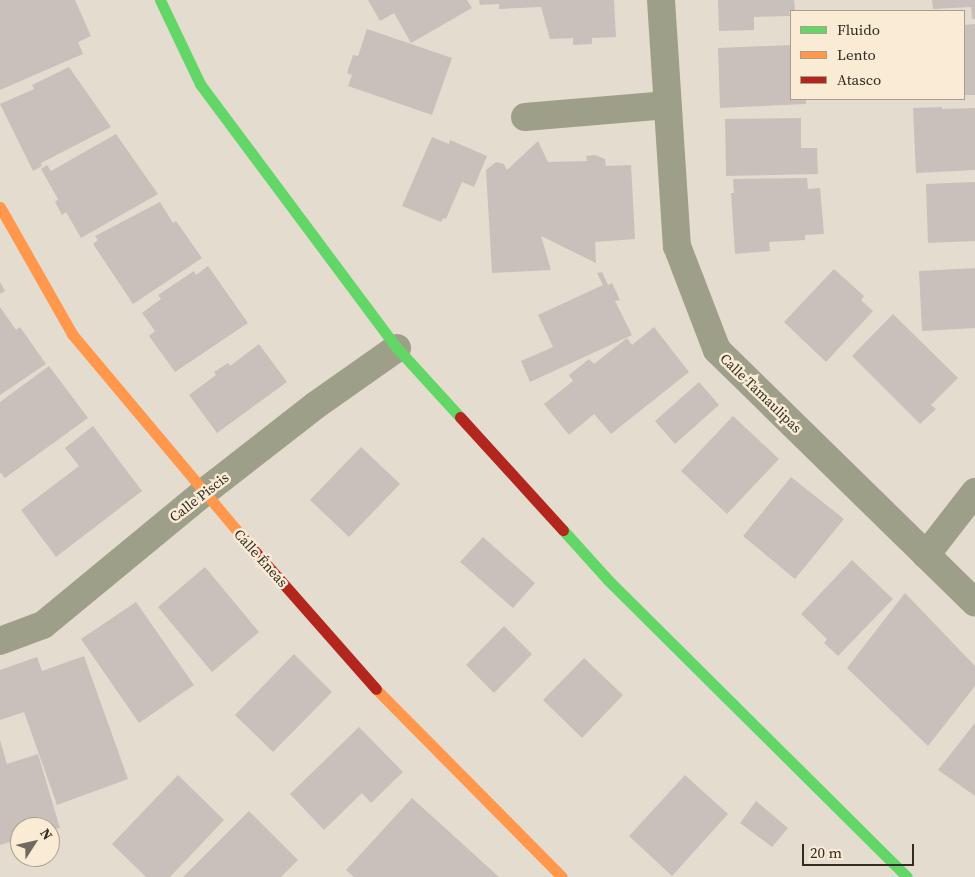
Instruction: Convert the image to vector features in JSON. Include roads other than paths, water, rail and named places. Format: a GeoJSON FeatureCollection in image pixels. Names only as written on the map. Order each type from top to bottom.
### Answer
{"type":"FeatureCollection","features":[{"type":"Feature","properties":{"kind":"street"},"geometry":{"type":"LineString","coordinates":[[160,0],[200,84],[397,348],[608,580],[907,877]]}},
{"type":"Feature","properties":{"kind":"street","name":"Calle Tamaulipas"},"geometry":{"type":"LineString","coordinates":[[661,0],[666,105],[677,246],[717,350],[975,603]]}},
{"type":"Feature","properties":{"kind":"street"},"geometry":{"type":"LineString","coordinates":[[524,117],[666,105]]}},
{"type":"Feature","properties":{"kind":"street","name":"Calle Éneas"},"geometry":{"type":"LineString","coordinates":[[0,207],[72,334],[203,494],[396,711],[562,877]]}},
{"type":"Feature","properties":{"kind":"street","name":"Calle Piscis"},"geometry":{"type":"LineString","coordinates":[[0,641],[43,625],[203,494],[316,406],[397,348]]}},
{"type":"Feature","properties":{"kind":"street"},"geometry":{"type":"LineString","coordinates":[[926,555],[975,492]]}}]}
